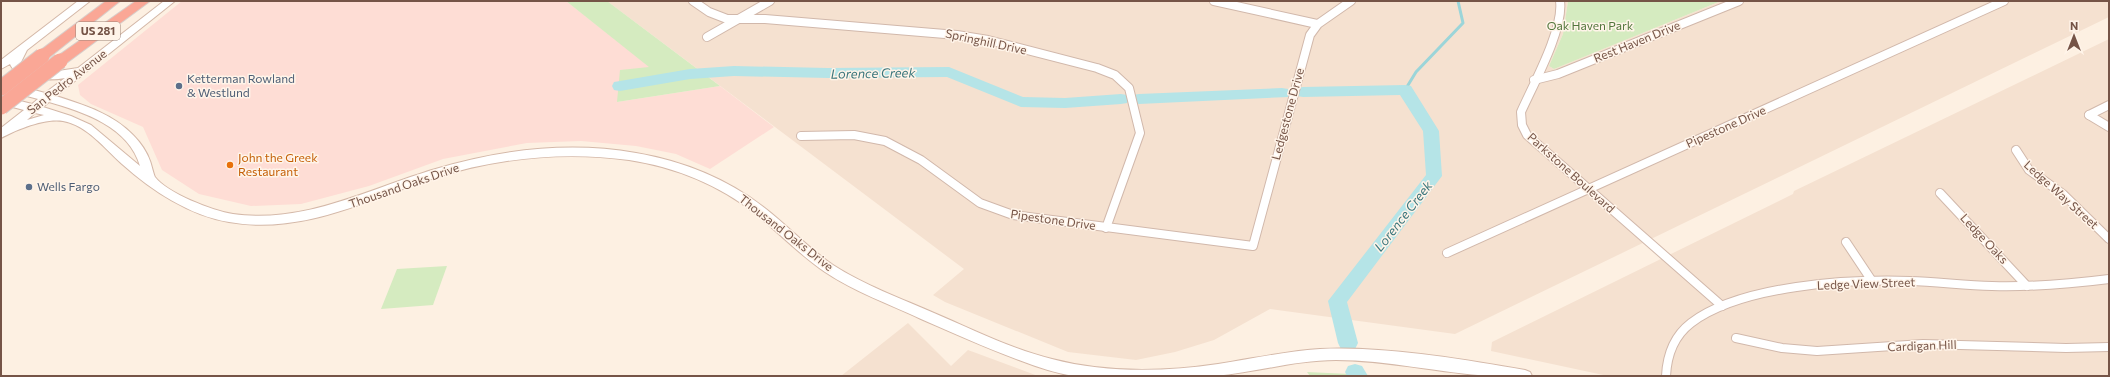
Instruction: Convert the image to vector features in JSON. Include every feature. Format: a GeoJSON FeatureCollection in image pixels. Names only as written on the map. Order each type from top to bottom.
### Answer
{"type":"FeatureCollection","features":[{"type":"Feature","properties":{"kind":"highway"},"geometry":{"type":"LineString","coordinates":[[61,42],[106,1]]}},
{"type":"Feature","properties":{"kind":"highway","name":"US 281"},"geometry":{"type":"LineString","coordinates":[[1,88],[114,1]]}},
{"type":"Feature","properties":{"kind":"highway","name":"US 281"},"geometry":{"type":"LineString","coordinates":[[1,107],[137,1]]}},
{"type":"Feature","properties":{"kind":"highway"},"geometry":{"type":"LineString","coordinates":[[60,60],[144,1]]}},
{"type":"Feature","properties":{"kind":"main road"},"geometry":{"type":"LineString","coordinates":[[1,65],[85,1]]}},
{"type":"Feature","properties":{"kind":"main road","name":"San Pedro Avenue"},"geometry":{"type":"LineString","coordinates":[[1,135],[170,1]]}},
{"type":"Feature","properties":{"kind":"main road"},"geometry":{"type":"LineString","coordinates":[[26,45],[15,61],[15,65],[21,70],[53,78],[64,76],[87,67]]}},
{"type":"Feature","properties":{"kind":"main road"},"geometry":{"type":"LineString","coordinates":[[1,60],[14,55]]}},
{"type":"Feature","properties":{"kind":"main road"},"geometry":{"type":"LineString","coordinates":[[76,107],[67,96],[69,88],[87,67]]}},
{"type":"Feature","properties":{"kind":"main road"},"geometry":{"type":"LineString","coordinates":[[1,85],[99,115],[126,134],[142,156],[149,178]]}},
{"type":"Feature","properties":{"kind":"main road","name":"Thousand Oaks Drive"},"geometry":{"type":"LineString","coordinates":[[1,100],[63,117],[84,126],[119,152],[127,162],[149,178],[167,194],[190,207],[214,216],[251,221],[271,221],[312,216],[335,210],[418,179],[460,166],[521,155],[551,152],[613,153],[665,163],[709,179],[745,199],[811,255],[850,281],[989,343],[1056,366],[1106,374],[1181,375],[1298,357],[1340,354],[1384,357],[1525,376]]}},
{"type":"Feature","properties":{"kind":"main road"},"geometry":{"type":"LineString","coordinates":[[1,135],[36,120],[63,117]]}},
{"type":"Feature","properties":{"kind":"street","name":"Springhill Drive"},"geometry":{"type":"LineString","coordinates":[[693,1],[719,17],[737,20],[765,19],[957,35],[988,40],[1083,64],[1115,75],[1129,88],[1140,133],[1106,228]]}},
{"type":"Feature","properties":{"kind":"street"},"geometry":{"type":"LineString","coordinates":[[707,36],[770,1]]}},
{"type":"Feature","properties":{"kind":"street"},"geometry":{"type":"LineString","coordinates":[[1214,1],[1316,24],[1334,14],[1352,1]]}},
{"type":"Feature","properties":{"kind":"street","name":"Parkstone Boulevard"},"geometry":{"type":"LineString","coordinates":[[1560,1],[1561,8],[1557,30],[1521,112],[1523,129],[1722,306]]}},
{"type":"Feature","properties":{"kind":"street","name":"Rest Haven Drive"},"geometry":{"type":"LineString","coordinates":[[1534,80],[1558,74],[1739,1]]}},
{"type":"Feature","properties":{"kind":"street","name":"Pipestone Drive"},"geometry":{"type":"LineString","coordinates":[[1447,253],[2004,1]]}},
{"type":"Feature","properties":{"kind":"street","name":"Ledgestone Drive"},"geometry":{"type":"LineString","coordinates":[[1253,246],[1294,90],[1310,35],[1316,24]]}},
{"type":"Feature","properties":{"kind":"street"},"geometry":{"type":"LineString","coordinates":[[2109,105],[2089,115],[2109,127]]}},
{"type":"Feature","properties":{"kind":"street","name":"Pipestone Drive"},"geometry":{"type":"LineString","coordinates":[[801,136],[851,136],[879,139],[904,150],[977,202],[988,207],[1026,217],[1253,246]]}},
{"type":"Feature","properties":{"kind":"street","name":"Ledge Way Street"},"geometry":{"type":"LineString","coordinates":[[2016,150],[2029,170],[2063,194],[2109,239]]}},
{"type":"Feature","properties":{"kind":"street","name":"Ledge Oaks"},"geometry":{"type":"LineString","coordinates":[[1940,193],[2028,286]]}},
{"type":"Feature","properties":{"kind":"street"},"geometry":{"type":"LineString","coordinates":[[1846,242],[1872,281]]}},
{"type":"Feature","properties":{"kind":"street","name":"Ledge View Street"},"geometry":{"type":"LineString","coordinates":[[1666,376],[1671,350],[1682,332],[1699,317],[1722,306],[1744,299],[1800,288],[1872,281],[1909,280],[1990,286],[2028,286],[2058,285],[2109,279]]}},
{"type":"Feature","properties":{"kind":"street","name":"Cardigan Hill"},"geometry":{"type":"LineString","coordinates":[[1736,338],[1781,349],[1803,351],[1837,351],[1898,345],[1935,344],[2049,349],[2109,347]]}},
{"type":"Feature","properties":{"kind":"shaded area"},"geometry":{"type":"Polygon","coordinates":[[[182,1],[566,1],[650,67],[617,102],[720,86],[774,127],[710,169],[676,154],[636,146],[581,141],[527,143],[443,159],[369,186],[301,204],[251,206],[199,194],[162,170],[143,127],[91,104],[80,95],[78,85],[182,1]]]}},
{"type":"Feature","properties":{"kind":"shaded area"},"geometry":{"type":"Polygon","coordinates":[[[607,1],[1568,1],[1563,34],[1549,66],[1554,69],[1721,1],[2109,1],[2109,17],[1455,334],[1270,309],[1214,340],[1175,352],[1136,360],[1068,352],[945,302],[933,295],[964,269],[607,1]]]}},
{"type":"Feature","properties":{"kind":"shaded area"},"geometry":{"type":"Polygon","coordinates":[[[2109,39],[2109,376],[1608,376],[1491,351],[1492,342],[1793,194],[1794,191],[2109,39]]]}},
{"type":"Feature","properties":{"kind":"shaded area"},"geometry":{"type":"Polygon","coordinates":[[[908,323],[951,366],[968,350],[1038,376],[841,376],[908,323]]]}},
{"type":"Feature","properties":{"kind":"green space"},"geometry":{"type":"Polygon","coordinates":[[[566,1],[607,1],[720,86],[617,102],[620,70],[649,67],[566,1]]]}},
{"type":"Feature","properties":{"kind":"green space","name":"Oak Haven Park"},"geometry":{"type":"Polygon","coordinates":[[[1568,1],[1721,1],[1554,69],[1549,66],[1563,34],[1568,1]]]}},
{"type":"Feature","properties":{"kind":"green space"},"geometry":{"type":"Polygon","coordinates":[[[447,266],[433,305],[381,309],[397,269],[447,266]]]}},
{"type":"Feature","properties":{"kind":"green space"},"geometry":{"type":"Polygon","coordinates":[[[1307,372],[1392,376],[1310,376],[1307,372]]]}},
{"type":"Feature","properties":{"kind":"waterway"},"geometry":{"type":"LineString","coordinates":[[1405,90],[1416,72],[1463,23],[1458,1]]}},
{"type":"Feature","properties":{"kind":"waterway","name":"Lorence Creek"},"geometry":{"type":"LineString","coordinates":[[620,86],[690,74],[734,71],[828,73],[949,72],[1021,102],[1065,103],[1121,99]]}},
{"type":"Feature","properties":{"kind":"waterway","name":"Lorence Creek"},"geometry":{"type":"LineString","coordinates":[[1303,92],[1405,90],[1431,131],[1434,176],[1337,301],[1348,343]]}},
{"type":"Feature","properties":{"kind":"waterway","name":"Lorence Creek"},"geometry":{"type":"LineString","coordinates":[[1139,99],[1282,93]]}},
{"type":"Feature","properties":{"kind":"waterway","name":"Lorence Creek"},"geometry":{"type":"LineString","coordinates":[[1355,372],[1358,376]]}},
{"type":"Feature","properties":{"kind":"place","name":"Ketterman Rowland & Westlund"},"geometry":{"type":"Point","coordinates":[179,86]}},
{"type":"Feature","properties":{"kind":"place","name":"John the Greek Restaurant"},"geometry":{"type":"Point","coordinates":[230,165]}},
{"type":"Feature","properties":{"kind":"place","name":"Wells Fargo"},"geometry":{"type":"Point","coordinates":[29,187]}}]}
